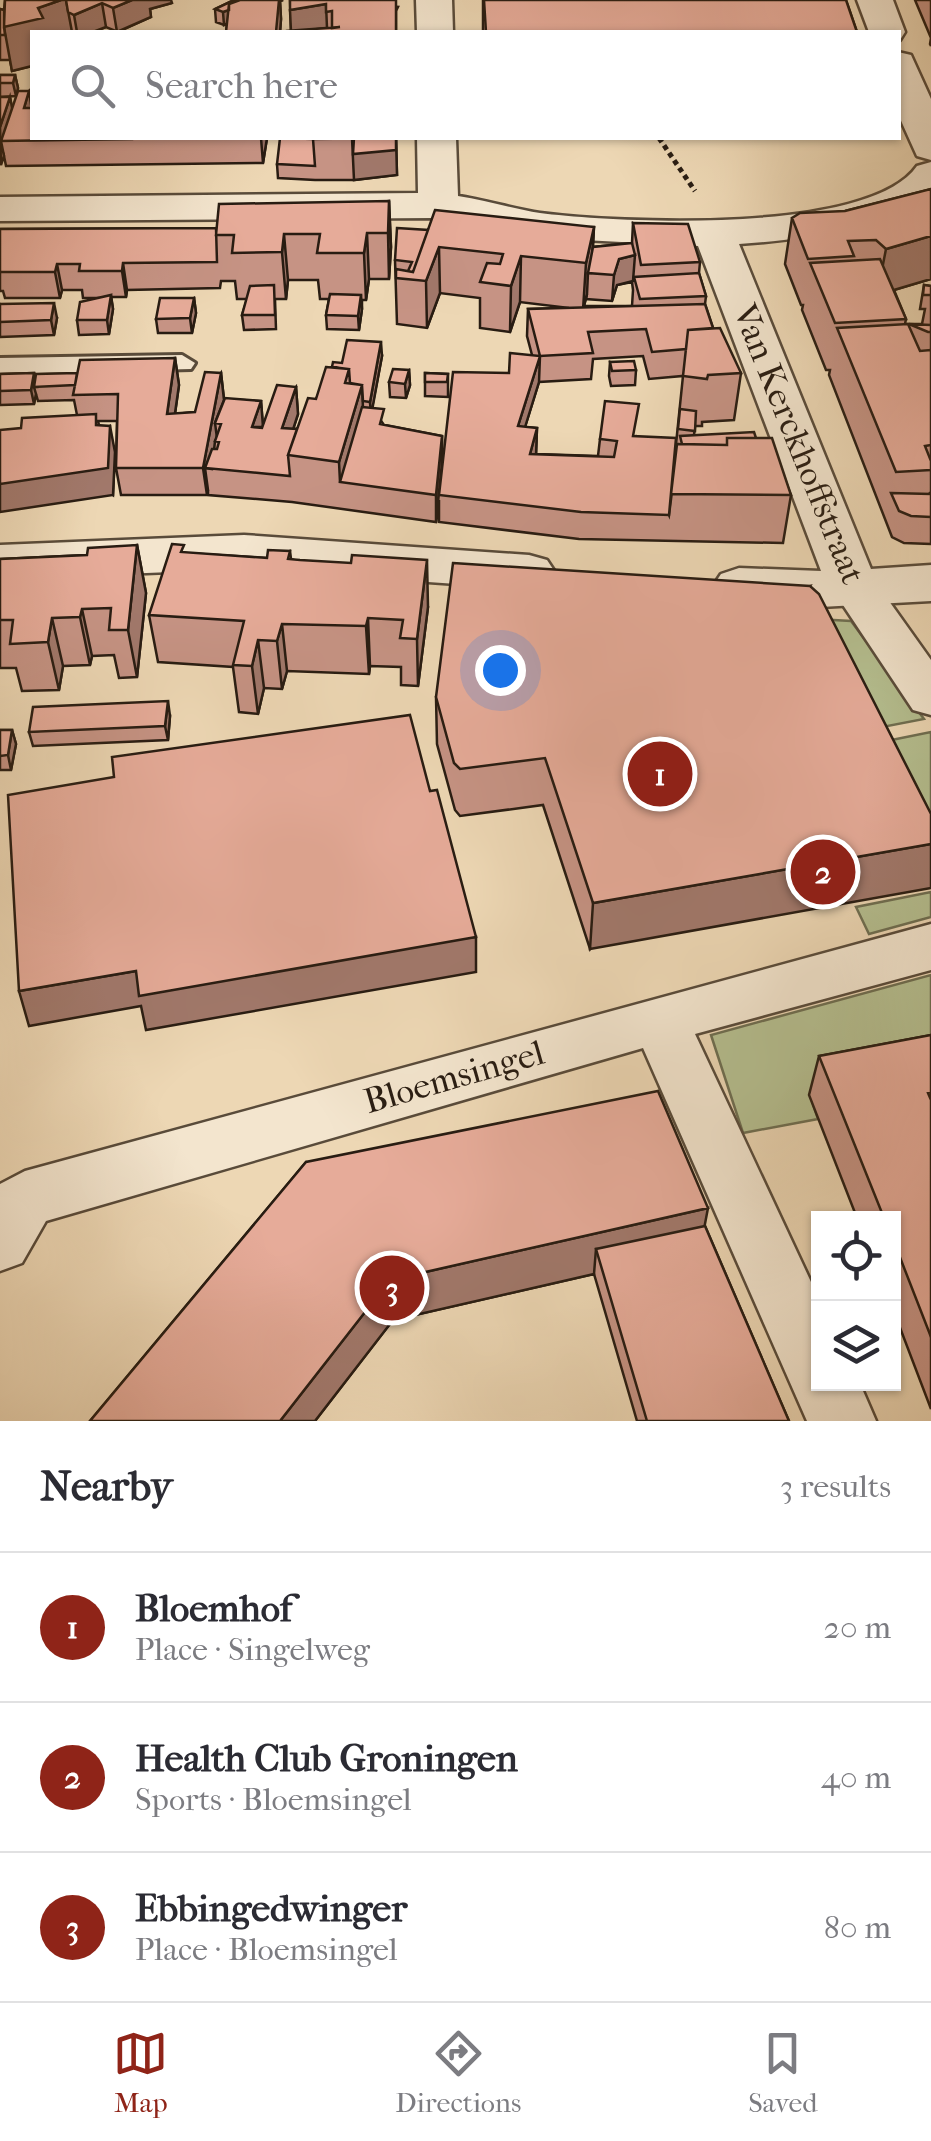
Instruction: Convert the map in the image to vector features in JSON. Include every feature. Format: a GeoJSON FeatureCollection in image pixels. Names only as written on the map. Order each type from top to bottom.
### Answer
{"type":"FeatureCollection","features":[{"type":"Feature","properties":{"kind":"street"},"geometry":{"type":"LineString","coordinates":[[434,0],[435,30]]}},
{"type":"Feature","properties":{"kind":"street"},"geometry":{"type":"LineString","coordinates":[[875,0],[886,30]]}},
{"type":"Feature","properties":{"kind":"street"},"geometry":{"type":"LineString","coordinates":[[901,71],[931,148]]}},
{"type":"Feature","properties":{"kind":"street"},"geometry":{"type":"LineString","coordinates":[[437,140],[438,206]]}},
{"type":"Feature","properties":{"kind":"street"},"geometry":{"type":"LineString","coordinates":[[0,209],[438,206],[544,226],[707,216],[848,218],[901,200],[931,174]]}},
{"type":"Feature","properties":{"kind":"street","name":"Van Kerckhoffstraat"},"geometry":{"type":"LineString","coordinates":[[707,216],[852,584],[931,697]]}},
{"type":"Feature","properties":{"kind":"street"},"geometry":{"type":"LineString","coordinates":[[0,562],[244,552],[583,575]]}},
{"type":"Feature","properties":{"kind":"street"},"geometry":{"type":"LineString","coordinates":[[682,582],[802,590],[852,584],[931,583]]}},
{"type":"Feature","properties":{"kind":"street","name":"Bloemsingel"},"geometry":{"type":"LineString","coordinates":[[0,1242],[26,1199],[659,1019],[931,947]]}},
{"type":"Feature","properties":{"kind":"street"},"geometry":{"type":"LineString","coordinates":[[659,1019],[811,1354]]}},
{"type":"Feature","properties":{"kind":"street"},"geometry":{"type":"LineString","coordinates":[[828,1391],[842,1421]]}},
{"type":"Feature","properties":{"kind":"lane"},"geometry":{"type":"LineString","coordinates":[[0,366],[182,363]]}},
{"type":"Feature","properties":{"kind":"path"},"geometry":{"type":"LineString","coordinates":[[660,140],[707,216]]}},
{"type":"Feature","properties":{"kind":"green space"},"geometry":{"type":"Polygon","coordinates":[[[725,614],[851,621],[924,719],[867,730],[725,614]]]}},
{"type":"Feature","properties":{"kind":"green space"},"geometry":{"type":"Polygon","coordinates":[[[931,732],[931,877],[867,745],[931,732]]]}},
{"type":"Feature","properties":{"kind":"green space"},"geometry":{"type":"Polygon","coordinates":[[[931,892],[931,917],[869,934],[856,907],[931,892]]]}},
{"type":"Feature","properties":{"kind":"green space"},"geometry":{"type":"Polygon","coordinates":[[[931,975],[931,1072],[810,1095],[818,1119],[743,1133],[711,1035],[931,975]]]}},
{"type":"Feature","properties":{"kind":"building"},"geometry":{"type":"Polygon","coordinates":[[[5,0],[61,0],[38,8],[43,18],[4,27],[5,0]]]}},
{"type":"Feature","properties":{"kind":"building"},"geometry":{"type":"Polygon","coordinates":[[[66,0],[132,0],[113,8],[102,3],[74,15],[68,12],[66,0]]]}},
{"type":"Feature","properties":{"kind":"building"},"geometry":{"type":"Polygon","coordinates":[[[240,0],[229,4],[229,10],[215,9],[240,0]]]}},
{"type":"Feature","properties":{"kind":"building"},"geometry":{"type":"Polygon","coordinates":[[[240,0],[279,0],[276,30],[226,30],[229,4],[240,0]]]}},
{"type":"Feature","properties":{"kind":"building"},"geometry":{"type":"Polygon","coordinates":[[[290,0],[396,0],[396,30],[302,30],[332,28],[332,11],[326,12],[326,4],[290,10],[290,0]]]}},
{"type":"Feature","properties":{"kind":"building"},"geometry":{"type":"Polygon","coordinates":[[[484,0],[846,0],[856,30],[486,30],[484,0]]]}},
{"type":"Feature","properties":{"kind":"building"},"geometry":{"type":"Polygon","coordinates":[[[0,9],[4,10],[5,35],[0,35],[0,9]]]}},
{"type":"Feature","properties":{"kind":"building"},"geometry":{"type":"Polygon","coordinates":[[[0,75],[15,75],[13,83],[0,83],[0,75]]]}},
{"type":"Feature","properties":{"kind":"building"},"geometry":{"type":"Polygon","coordinates":[[[18,91],[29,91],[24,108],[30,108],[30,140],[66,140],[1,141],[18,91]]]}},
{"type":"Feature","properties":{"kind":"building"},"geometry":{"type":"Polygon","coordinates":[[[0,97],[10,97],[0,127],[0,97]]]}},
{"type":"Feature","properties":{"kind":"building"},"geometry":{"type":"Polygon","coordinates":[[[280,140],[313,140],[315,166],[277,164],[280,140]]]}},
{"type":"Feature","properties":{"kind":"building"},"geometry":{"type":"Polygon","coordinates":[[[354,140],[396,140],[396,150],[353,154],[354,140]]]}},
{"type":"Feature","properties":{"kind":"building"},"geometry":{"type":"Polygon","coordinates":[[[931,189],[931,236],[886,249],[876,240],[848,241],[854,256],[808,259],[792,218],[800,213],[845,211],[931,189]]]}},
{"type":"Feature","properties":{"kind":"building"},"geometry":{"type":"Polygon","coordinates":[[[389,201],[388,233],[367,233],[364,253],[317,253],[320,234],[284,234],[282,252],[232,253],[234,235],[216,235],[219,204],[389,201]]]}},
{"type":"Feature","properties":{"kind":"building"},"geometry":{"type":"Polygon","coordinates":[[[435,210],[594,227],[586,263],[521,256],[511,286],[480,282],[487,263],[500,264],[503,254],[439,247],[426,281],[396,278],[396,269],[413,272],[435,210]]]}},
{"type":"Feature","properties":{"kind":"building"},"geometry":{"type":"Polygon","coordinates":[[[633,223],[688,224],[700,262],[641,265],[633,223]]]}},
{"type":"Feature","properties":{"kind":"building"},"geometry":{"type":"Polygon","coordinates":[[[216,228],[217,262],[123,263],[122,271],[79,271],[80,264],[57,264],[55,272],[0,272],[0,229],[216,228]]]}},
{"type":"Feature","properties":{"kind":"building"},"geometry":{"type":"Polygon","coordinates":[[[397,228],[428,230],[413,272],[408,271],[412,262],[395,260],[397,228]]]}},
{"type":"Feature","properties":{"kind":"building"},"geometry":{"type":"Polygon","coordinates":[[[632,243],[635,255],[619,259],[614,275],[588,273],[593,247],[632,243]]]}},
{"type":"Feature","properties":{"kind":"building"},"geometry":{"type":"Polygon","coordinates":[[[880,259],[906,319],[835,323],[810,263],[880,259]]]}},
{"type":"Feature","properties":{"kind":"building"},"geometry":{"type":"Polygon","coordinates":[[[699,273],[706,296],[640,299],[634,277],[699,273]]]}},
{"type":"Feature","properties":{"kind":"building"},"geometry":{"type":"Polygon","coordinates":[[[274,285],[275,315],[242,315],[250,286],[274,285]]]}},
{"type":"Feature","properties":{"kind":"building"},"geometry":{"type":"Polygon","coordinates":[[[924,285],[931,286],[931,295],[923,295],[924,285]]]}},
{"type":"Feature","properties":{"kind":"building"},"geometry":{"type":"Polygon","coordinates":[[[330,294],[361,295],[358,316],[326,315],[330,294]]]}},
{"type":"Feature","properties":{"kind":"building"},"geometry":{"type":"Polygon","coordinates":[[[111,295],[107,320],[77,320],[80,302],[111,295]]]}},
{"type":"Feature","properties":{"kind":"building"},"geometry":{"type":"Polygon","coordinates":[[[160,298],[194,298],[190,318],[156,319],[160,298]]]}},
{"type":"Feature","properties":{"kind":"building"},"geometry":{"type":"Polygon","coordinates":[[[54,303],[51,320],[0,322],[0,304],[54,303]]]}},
{"type":"Feature","properties":{"kind":"building"},"geometry":{"type":"Polygon","coordinates":[[[705,304],[713,328],[688,330],[686,349],[652,352],[646,329],[588,332],[593,353],[540,356],[528,309],[705,304]]]}},
{"type":"Feature","properties":{"kind":"building"},"geometry":{"type":"Polygon","coordinates":[[[908,324],[920,351],[931,350],[931,445],[925,446],[931,470],[896,472],[837,328],[908,324]]]}},
{"type":"Feature","properties":{"kind":"building"},"geometry":{"type":"Polygon","coordinates":[[[909,324],[931,325],[931,332],[928,332],[909,324]]]}},
{"type":"Feature","properties":{"kind":"building"},"geometry":{"type":"Polygon","coordinates":[[[720,328],[741,373],[708,375],[707,379],[683,376],[688,330],[720,328]]]}},
{"type":"Feature","properties":{"kind":"building"},"geometry":{"type":"Polygon","coordinates":[[[347,340],[381,342],[370,402],[363,401],[362,385],[350,383],[349,369],[332,367],[333,362],[342,363],[347,340]]]}},
{"type":"Feature","properties":{"kind":"building"},"geometry":{"type":"Polygon","coordinates":[[[510,353],[540,356],[518,426],[537,428],[530,454],[614,457],[617,441],[600,439],[605,401],[639,404],[633,436],[676,438],[669,515],[581,512],[439,495],[453,372],[509,373],[510,353]]]}},
{"type":"Feature","properties":{"kind":"building"},"geometry":{"type":"Polygon","coordinates":[[[175,358],[167,414],[195,412],[205,372],[221,373],[203,468],[116,468],[118,394],[73,395],[80,360],[175,358]]]}},
{"type":"Feature","properties":{"kind":"building"},"geometry":{"type":"Polygon","coordinates":[[[634,361],[636,370],[612,371],[610,362],[634,361]]]}},
{"type":"Feature","properties":{"kind":"building"},"geometry":{"type":"Polygon","coordinates":[[[326,367],[349,369],[345,383],[362,385],[339,462],[288,455],[308,398],[316,399],[326,367]]]}},
{"type":"Feature","properties":{"kind":"building"},"geometry":{"type":"Polygon","coordinates":[[[393,369],[409,370],[405,384],[389,382],[393,369]]]}},
{"type":"Feature","properties":{"kind":"building"},"geometry":{"type":"Polygon","coordinates":[[[34,373],[31,390],[0,391],[0,374],[34,373]]]}},
{"type":"Feature","properties":{"kind":"building"},"geometry":{"type":"Polygon","coordinates":[[[77,373],[75,385],[34,387],[36,374],[77,373]]]}},
{"type":"Feature","properties":{"kind":"building"},"geometry":{"type":"Polygon","coordinates":[[[425,373],[448,374],[447,382],[425,382],[425,373]]]}},
{"type":"Feature","properties":{"kind":"building"},"geometry":{"type":"Polygon","coordinates":[[[277,385],[296,387],[282,428],[297,429],[288,455],[290,476],[205,468],[219,442],[215,441],[221,424],[215,423],[225,398],[261,401],[252,427],[262,428],[277,385]]]}},
{"type":"Feature","properties":{"kind":"building"},"geometry":{"type":"Polygon","coordinates":[[[362,407],[384,409],[380,424],[442,436],[436,495],[340,482],[362,407]]]}},
{"type":"Feature","properties":{"kind":"building"},"geometry":{"type":"Polygon","coordinates":[[[680,409],[696,411],[695,431],[678,429],[680,409]]]}},
{"type":"Feature","properties":{"kind":"building"},"geometry":{"type":"Polygon","coordinates":[[[96,414],[96,425],[110,426],[108,468],[0,484],[0,430],[21,428],[22,418],[96,414]]]}},
{"type":"Feature","properties":{"kind":"building"},"geometry":{"type":"Polygon","coordinates":[[[754,432],[756,438],[727,438],[727,445],[682,444],[680,436],[754,432]]]}},
{"type":"Feature","properties":{"kind":"building"},"geometry":{"type":"Polygon","coordinates":[[[727,438],[772,438],[791,495],[671,494],[677,444],[727,445],[727,438]]]}},
{"type":"Feature","properties":{"kind":"building"},"geometry":{"type":"Polygon","coordinates":[[[891,493],[931,494],[931,517],[899,511],[891,493]]]}},
{"type":"Feature","properties":{"kind":"building"},"geometry":{"type":"Polygon","coordinates":[[[172,544],[184,545],[181,552],[267,558],[268,550],[290,551],[288,559],[300,560],[351,563],[352,555],[427,560],[417,639],[400,638],[403,620],[368,618],[366,626],[282,624],[277,641],[258,640],[252,666],[233,665],[244,621],[149,615],[172,544]]]}},
{"type":"Feature","properties":{"kind":"building"},"geometry":{"type":"Polygon","coordinates":[[[137,545],[128,630],[109,630],[111,608],[82,609],[80,617],[52,618],[48,642],[10,644],[13,620],[0,620],[0,559],[87,555],[88,548],[137,545]]]}},
{"type":"Feature","properties":{"kind":"building"},"geometry":{"type":"Polygon","coordinates":[[[453,563],[810,586],[819,594],[931,814],[931,844],[593,903],[545,758],[460,769],[454,763],[436,697],[453,563]]]}},
{"type":"Feature","properties":{"kind":"building"},"geometry":{"type":"Polygon","coordinates":[[[168,701],[165,726],[29,732],[33,707],[168,701]]]}},
{"type":"Feature","properties":{"kind":"building"},"geometry":{"type":"Polygon","coordinates":[[[410,715],[430,791],[437,790],[476,937],[139,996],[136,971],[19,991],[8,795],[114,777],[112,757],[410,715]]]}},
{"type":"Feature","properties":{"kind":"building"},"geometry":{"type":"Polygon","coordinates":[[[0,730],[12,730],[8,755],[0,756],[0,730]]]}},
{"type":"Feature","properties":{"kind":"building"},"geometry":{"type":"Polygon","coordinates":[[[931,1035],[931,1337],[901,1260],[901,1211],[881,1211],[819,1056],[931,1035]]]}},
{"type":"Feature","properties":{"kind":"building"},"geometry":{"type":"Polygon","coordinates":[[[658,1091],[708,1208],[390,1280],[280,1421],[90,1421],[306,1162],[658,1091]]]}},
{"type":"Feature","properties":{"kind":"building"},"geometry":{"type":"Polygon","coordinates":[[[705,1226],[789,1421],[647,1421],[596,1249],[705,1226]]]}},
{"type":"Feature","properties":{"kind":"place","name":"Bloemhof"},"geometry":{"type":"Point","coordinates":[660,774]}},
{"type":"Feature","properties":{"kind":"place","name":"Health Club Groningen"},"geometry":{"type":"Point","coordinates":[823,872]}},
{"type":"Feature","properties":{"kind":"place","name":"Ebbingedwinger"},"geometry":{"type":"Point","coordinates":[392,1288]}}]}
